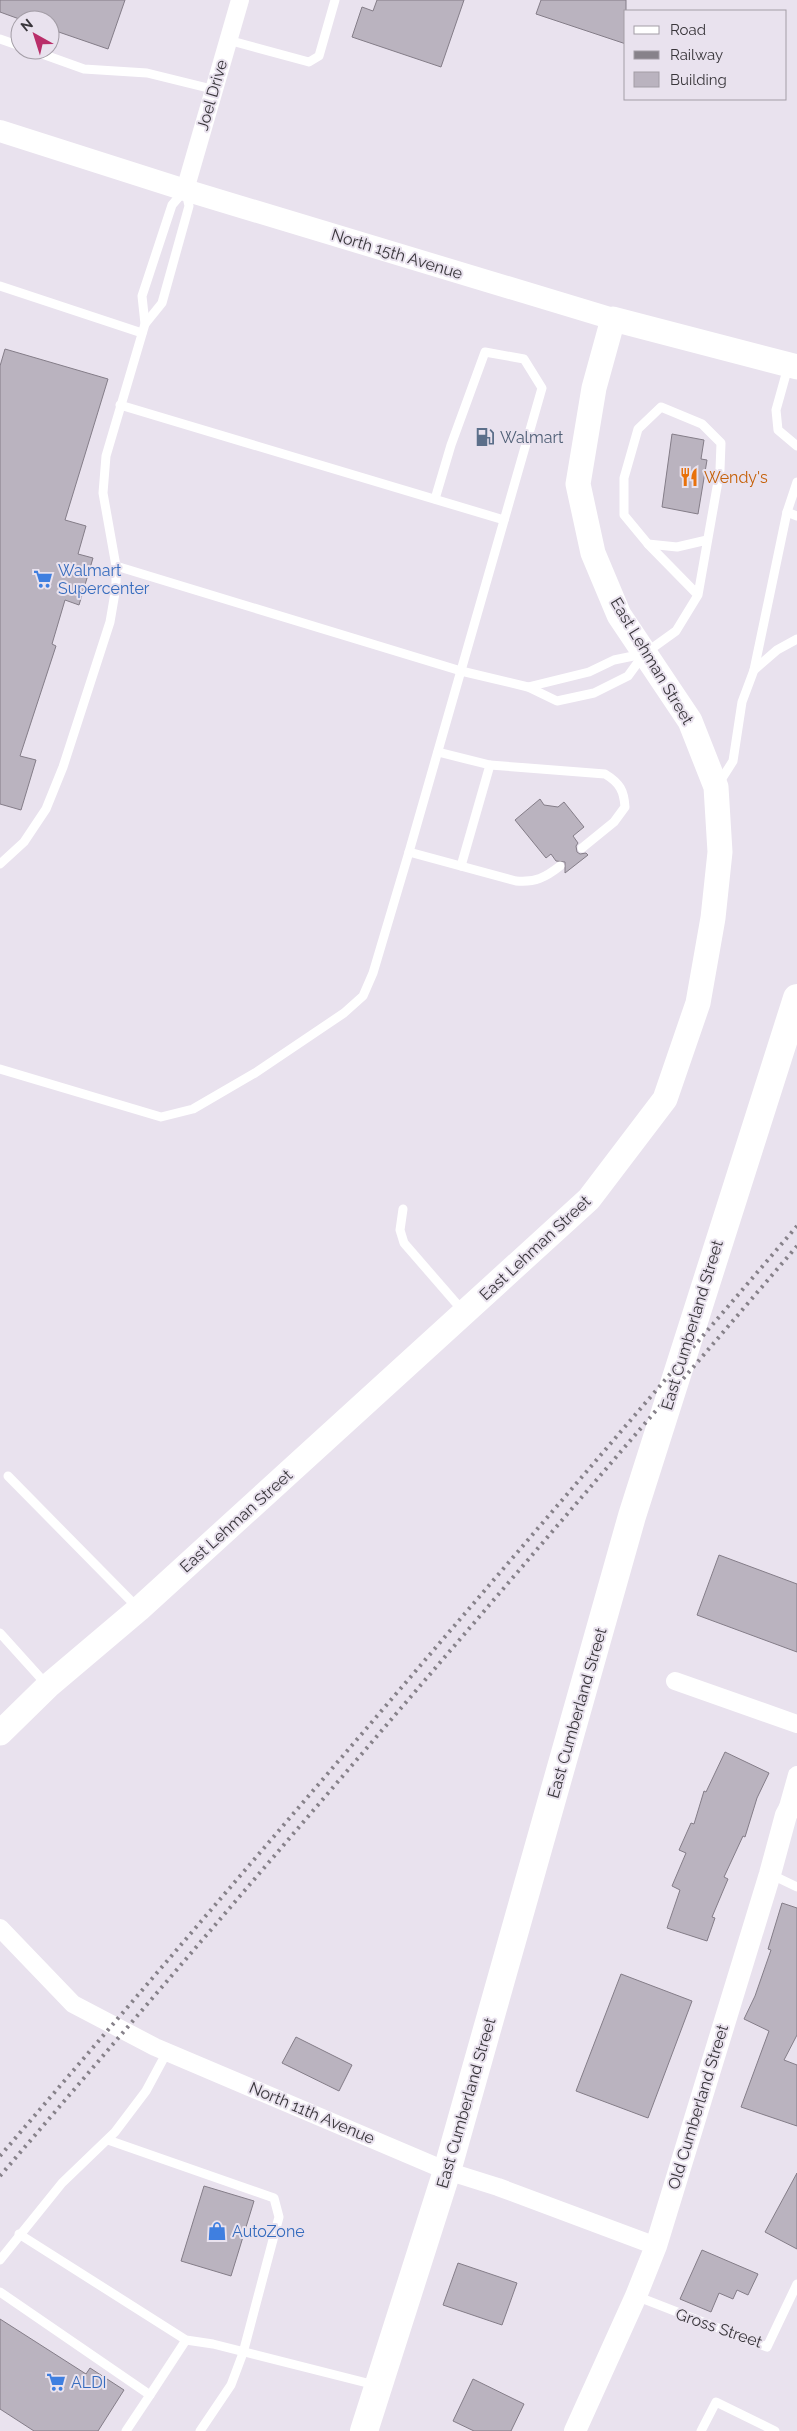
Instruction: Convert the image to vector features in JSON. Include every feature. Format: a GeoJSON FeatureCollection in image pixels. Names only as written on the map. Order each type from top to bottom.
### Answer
{"type":"FeatureCollection","features":[{"type":"Feature","properties":{"kind":"highway","name":"East Cumberland Street"},"geometry":{"type":"LineString","coordinates":[[364,2431],[447,2171],[632,1516],[797,998]]}},
{"type":"Feature","properties":{"kind":"main road","name":"North 15th Avenue"},"geometry":{"type":"LineString","coordinates":[[613,319],[793,366]]}},
{"type":"Feature","properties":{"kind":"main road","name":"East Lehman Street"},"geometry":{"type":"LineString","coordinates":[[0,1733],[48,1686],[139,1609],[589,1199],[665,1098],[698,1003],[713,918],[720,852],[716,787],[690,721],[620,615],[592,553],[578,484],[594,388],[613,319]]}},
{"type":"Feature","properties":{"kind":"street","name":"Joel Drive"},"geometry":{"type":"LineString","coordinates":[[185,190],[212,89],[240,0]]}},
{"type":"Feature","properties":{"kind":"street","name":"North 15th Avenue"},"geometry":{"type":"LineString","coordinates":[[0,130],[185,190],[613,319]]}},
{"type":"Feature","properties":{"kind":"street"},"geometry":{"type":"LineString","coordinates":[[675,1681],[797,1724]]}},
{"type":"Feature","properties":{"kind":"street","name":"Old Cumberland Street"},"geometry":{"type":"LineString","coordinates":[[575,2431],[636,2296],[656,2246],[770,1874],[797,1775]]}},
{"type":"Feature","properties":{"kind":"street"},"geometry":{"type":"LineString","coordinates":[[786,1815],[797,1795]]}},
{"type":"Feature","properties":{"kind":"street","name":"North 11th Avenue"},"geometry":{"type":"LineString","coordinates":[[0,1928],[73,2004],[167,2052],[447,2171],[498,2186],[656,2246]]}},
{"type":"Feature","properties":{"kind":"lane"},"geometry":{"type":"LineString","coordinates":[[228,40],[309,62],[319,56],[335,0]]}},
{"type":"Feature","properties":{"kind":"lane"},"geometry":{"type":"LineString","coordinates":[[59,60],[84,69],[147,73],[212,89]]}},
{"type":"Feature","properties":{"kind":"lane"},"geometry":{"type":"LineString","coordinates":[[144,329],[142,296],[172,205],[185,190]]}},
{"type":"Feature","properties":{"kind":"lane"},"geometry":{"type":"LineString","coordinates":[[0,864],[24,842],[37,825],[63,767],[110,622],[116,587],[116,566],[103,493],[106,456],[144,329],[162,303],[189,206],[185,190]]}},
{"type":"Feature","properties":{"kind":"lane"},"geometry":{"type":"LineString","coordinates":[[0,286],[144,329]]}},
{"type":"Feature","properties":{"kind":"lane"},"geometry":{"type":"LineString","coordinates":[[0,1069],[161,1118],[193,1109],[255,1073],[344,1014],[363,996],[373,973],[409,852],[542,388],[524,359],[485,352],[451,445],[435,499]]}},
{"type":"Feature","properties":{"kind":"lane"},"geometry":{"type":"LineString","coordinates":[[793,366],[776,410],[778,430],[797,446]]}},
{"type":"Feature","properties":{"kind":"lane"},"geometry":{"type":"LineString","coordinates":[[120,405],[504,520]]}},
{"type":"Feature","properties":{"kind":"lane"},"geometry":{"type":"LineString","coordinates":[[116,566],[461,671],[528,687],[557,701],[594,693],[628,676],[644,654],[676,631],[698,595],[720,470],[721,443],[702,424],[661,407],[638,429],[624,478],[624,514],[648,544],[698,595]]}},
{"type":"Feature","properties":{"kind":"lane"},"geometry":{"type":"LineString","coordinates":[[716,787],[733,761],[742,702],[754,670],[786,512],[797,482]]}},
{"type":"Feature","properties":{"kind":"lane"},"geometry":{"type":"LineString","coordinates":[[786,512],[797,516]]}},
{"type":"Feature","properties":{"kind":"lane"},"geometry":{"type":"LineString","coordinates":[[648,544],[677,547],[707,540]]}},
{"type":"Feature","properties":{"kind":"lane"},"geometry":{"type":"LineString","coordinates":[[754,670],[777,650],[797,639]]}},
{"type":"Feature","properties":{"kind":"lane"},"geometry":{"type":"LineString","coordinates":[[528,687],[589,672],[614,660],[644,654]]}},
{"type":"Feature","properties":{"kind":"lane"},"geometry":{"type":"LineString","coordinates":[[438,752],[490,765],[605,774],[617,781],[624,793],[625,808],[614,822],[582,848]]}},
{"type":"Feature","properties":{"kind":"lane"},"geometry":{"type":"LineString","coordinates":[[460,866],[490,765]]}},
{"type":"Feature","properties":{"kind":"lane"},"geometry":{"type":"LineString","coordinates":[[409,852],[528,882],[540,880],[560,866]]}},
{"type":"Feature","properties":{"kind":"lane"},"geometry":{"type":"LineString","coordinates":[[403,1209],[400,1230],[404,1243],[465,1313]]}},
{"type":"Feature","properties":{"kind":"lane"},"geometry":{"type":"LineString","coordinates":[[8,1476],[139,1609]]}},
{"type":"Feature","properties":{"kind":"lane"},"geometry":{"type":"LineString","coordinates":[[0,1633],[48,1686]]}},
{"type":"Feature","properties":{"kind":"lane"},"geometry":{"type":"LineString","coordinates":[[770,1874],[797,1888]]}},
{"type":"Feature","properties":{"kind":"lane"},"geometry":{"type":"LineString","coordinates":[[0,2260],[19,2234],[62,2183],[108,2140],[146,2091],[167,2052]]}},
{"type":"Feature","properties":{"kind":"lane"},"geometry":{"type":"LineString","coordinates":[[108,2140],[274,2198],[280,2217],[244,2353],[231,2385],[200,2431]]}},
{"type":"Feature","properties":{"kind":"lane"},"geometry":{"type":"LineString","coordinates":[[19,2234],[186,2340],[213,2344],[378,2386]]}},
{"type":"Feature","properties":{"kind":"lane","name":"Gross Street"},"geometry":{"type":"LineString","coordinates":[[636,2296],[767,2347],[797,2284]]}},
{"type":"Feature","properties":{"kind":"lane"},"geometry":{"type":"LineString","coordinates":[[0,2292],[150,2395]]}},
{"type":"Feature","properties":{"kind":"lane"},"geometry":{"type":"LineString","coordinates":[[126,2431],[186,2340]]}},
{"type":"Feature","properties":{"kind":"lane"},"geometry":{"type":"LineString","coordinates":[[701,2431],[716,2402],[774,2431]]}},
{"type":"Feature","properties":{"kind":"building"},"geometry":{"type":"Polygon","coordinates":[[[0,0],[125,0],[108,49],[60,32],[60,10],[10,10],[10,16],[0,12],[0,0]]]}},
{"type":"Feature","properties":{"kind":"building"},"geometry":{"type":"Polygon","coordinates":[[[377,0],[464,0],[441,67],[352,37],[362,7],[373,11],[377,0]]]}},
{"type":"Feature","properties":{"kind":"building"},"geometry":{"type":"Polygon","coordinates":[[[541,0],[626,0],[626,10],[624,10],[624,43],[536,14],[541,0]]]}},
{"type":"Feature","properties":{"kind":"building","name":"Walmart Supercenter"},"geometry":{"type":"Polygon","coordinates":[[[5,349],[108,379],[65,520],[86,526],[78,554],[93,558],[79,605],[65,600],[52,644],[56,646],[20,756],[36,760],[21,810],[0,804],[0,366],[5,349]]]}},
{"type":"Feature","properties":{"kind":"building","name":"Wendy's"},"geometry":{"type":"Polygon","coordinates":[[[672,434],[704,440],[701,459],[707,460],[698,514],[662,507],[672,434]]]}},
{"type":"Feature","properties":{"kind":"building"},"geometry":{"type":"Polygon","coordinates":[[[540,799],[544,805],[558,807],[564,802],[584,827],[573,836],[578,843],[576,846],[577,852],[588,855],[565,873],[565,862],[556,861],[551,854],[546,858],[515,820],[540,799]]]}},
{"type":"Feature","properties":{"kind":"building"},"geometry":{"type":"Polygon","coordinates":[[[719,1555],[797,1584],[797,1652],[697,1615],[719,1555]]]}},
{"type":"Feature","properties":{"kind":"building"},"geometry":{"type":"Polygon","coordinates":[[[725,1752],[769,1773],[757,1798],[745,1837],[743,1836],[724,1877],[728,1879],[712,1917],[715,1918],[707,1941],[667,1928],[680,1890],[672,1886],[686,1853],[679,1850],[691,1823],[694,1824],[704,1791],[706,1792],[725,1752]]]}},
{"type":"Feature","properties":{"kind":"building"},"geometry":{"type":"Polygon","coordinates":[[[782,1903],[797,1908],[797,2035],[784,2060],[797,2065],[797,2126],[741,2107],[769,2031],[744,2019],[755,1996],[771,1950],[768,1949],[782,1903]]]}},
{"type":"Feature","properties":{"kind":"building"},"geometry":{"type":"Polygon","coordinates":[[[621,1974],[692,2001],[648,2118],[576,2091],[621,1974]]]}},
{"type":"Feature","properties":{"kind":"building"},"geometry":{"type":"Polygon","coordinates":[[[296,2037],[352,2065],[339,2091],[282,2063],[296,2037]]]}},
{"type":"Feature","properties":{"kind":"building"},"geometry":{"type":"Polygon","coordinates":[[[797,2173],[797,2249],[765,2232],[797,2173]]]}},
{"type":"Feature","properties":{"kind":"building","name":"AutoZone"},"geometry":{"type":"Polygon","coordinates":[[[204,2186],[254,2201],[231,2276],[181,2261],[204,2186]]]}},
{"type":"Feature","properties":{"kind":"building"},"geometry":{"type":"Polygon","coordinates":[[[702,2250],[758,2274],[748,2295],[737,2290],[733,2299],[719,2293],[711,2312],[680,2299],[702,2250]]]}},
{"type":"Feature","properties":{"kind":"building"},"geometry":{"type":"Polygon","coordinates":[[[458,2263],[517,2283],[502,2325],[443,2305],[458,2263]]]}},
{"type":"Feature","properties":{"kind":"building","name":"ALDI"},"geometry":{"type":"Polygon","coordinates":[[[0,2319],[86,2374],[90,2368],[124,2390],[98,2431],[34,2431],[0,2409],[0,2319]]]}},
{"type":"Feature","properties":{"kind":"building"},"geometry":{"type":"Polygon","coordinates":[[[473,2379],[524,2404],[511,2431],[474,2431],[453,2421],[473,2379]]]}},
{"type":"Feature","properties":{"kind":"railway"},"geometry":{"type":"LineString","coordinates":[[0,2156],[797,1226]]}},
{"type":"Feature","properties":{"kind":"railway"},"geometry":{"type":"LineString","coordinates":[[0,2176],[797,1246]]}},
{"type":"Feature","properties":{"kind":"place","name":"Walmart"},"geometry":{"type":"Point","coordinates":[485,437]}},
{"type":"Feature","properties":{"kind":"place","name":"Wendy's"},"geometry":{"type":"Point","coordinates":[689,477]}},
{"type":"Feature","properties":{"kind":"place","name":"Walmart Supercenter"},"geometry":{"type":"Point","coordinates":[43,579]}},
{"type":"Feature","properties":{"kind":"place","name":"AutoZone"},"geometry":{"type":"Point","coordinates":[217,2231]}},
{"type":"Feature","properties":{"kind":"place","name":"ALDI"},"geometry":{"type":"Point","coordinates":[56,2382]}}]}
